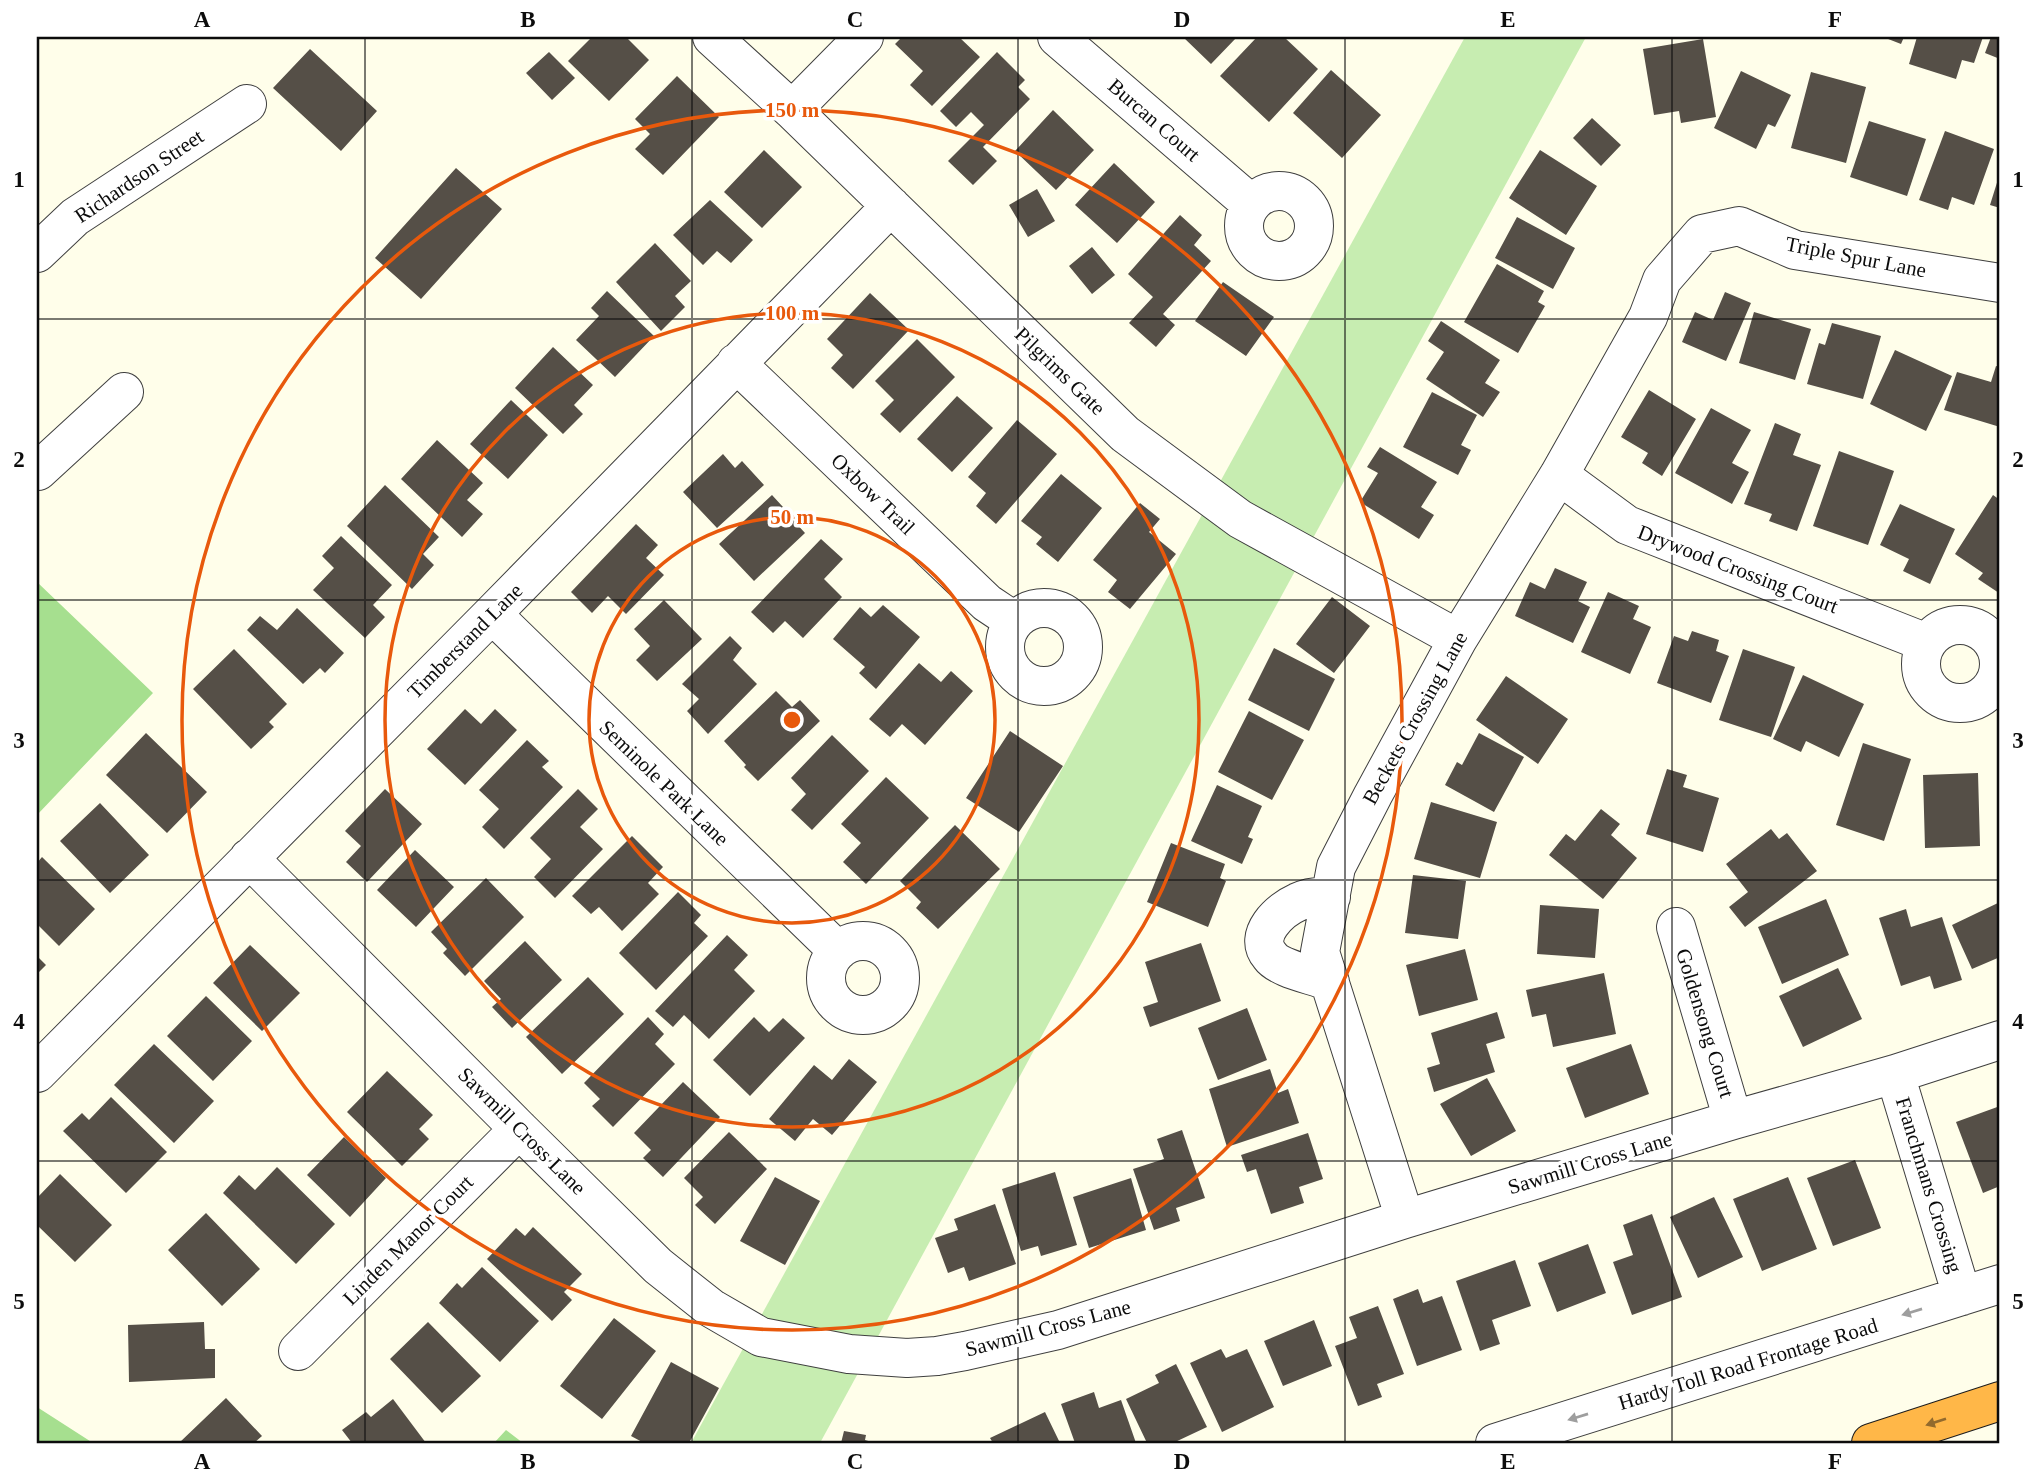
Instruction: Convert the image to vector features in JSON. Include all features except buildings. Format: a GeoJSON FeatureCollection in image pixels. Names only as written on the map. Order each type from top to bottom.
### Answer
{"type":"FeatureCollection","features":[{"type":"Feature","properties":{"kind":"highway"},"geometry":{"type":"LineString","coordinates":[[1871,1443],[2000,1401]]}},
{"type":"Feature","properties":{"kind":"street","name":"Pilgrims Gate"},"geometry":{"type":"LineString","coordinates":[[712,37],[792,110],[1125,434],[1240,519],[1458,639]]}},
{"type":"Feature","properties":{"kind":"street"},"geometry":{"type":"LineString","coordinates":[[792,110],[864,37]]}},
{"type":"Feature","properties":{"kind":"street","name":"Burcan Court"},"geometry":{"type":"LineString","coordinates":[[1057,37],[1251,204]]}},
{"type":"Feature","properties":{"kind":"street","name":"Richardson Street"},"geometry":{"type":"LineString","coordinates":[[37,253],[75,217],[247,104]]}},
{"type":"Feature","properties":{"kind":"street","name":"Timberstand Lane"},"geometry":{"type":"LineString","coordinates":[[37,1073],[891,206]]}},
{"type":"Feature","properties":{"kind":"street","name":"Triple Spur Lane"},"geometry":{"type":"LineString","coordinates":[[1683,256],[1702,234],[1739,226],[1795,250],[2000,283]]}},
{"type":"Feature","properties":{"kind":"street","name":"Beckets Crossing Lane"},"geometry":{"type":"LineString","coordinates":[[1405,1219],[1320,952],[1336,867],[1458,639],[1559,475],[1648,317],[1662,280],[1683,256]]}},
{"type":"Feature","properties":{"kind":"street","name":"Oxbow Trail"},"geometry":{"type":"LineString","coordinates":[[736,363],[987,603],[1014,621]]}},
{"type":"Feature","properties":{"kind":"street"},"geometry":{"type":"LineString","coordinates":[[37,470],[124,392]]}},
{"type":"Feature","properties":{"kind":"street","name":"Drywood Crossing Court"},"geometry":{"type":"LineString","coordinates":[[1559,475],[1627,525],[1927,643]]}},
{"type":"Feature","properties":{"kind":"street","name":"Seminole Park Lane"},"geometry":{"type":"LineString","coordinates":[[492,614],[838,951]]}},
{"type":"Feature","properties":{"kind":"street","name":"Sawmill Cross Lane"},"geometry":{"type":"LineString","coordinates":[[248,858],[658,1266],[711,1308],[761,1337],[859,1355],[907,1358],[937,1356],[1058,1330],[1405,1219],[1895,1074],[2000,1040]]}},
{"type":"Feature","properties":{"kind":"street"},"geometry":{"type":"LineString","coordinates":[[1330,982],[1277,963],[1268,955],[1264,943],[1268,928],[1284,909],[1312,897],[1331,897]]}},
{"type":"Feature","properties":{"kind":"street","name":"Goldensong Court"},"geometry":{"type":"LineString","coordinates":[[1676,927],[1733,1120]]}},
{"type":"Feature","properties":{"kind":"street","name":"Franchmans Crossing"},"geometry":{"type":"LineString","coordinates":[[1895,1074],[1962,1296]]}},
{"type":"Feature","properties":{"kind":"street","name":"Linden Manor Court"},"geometry":{"type":"LineString","coordinates":[[298,1351],[519,1129]]}},
{"type":"Feature","properties":{"kind":"street","name":"Hardy Toll Road Frontage Road"},"geometry":{"type":"LineString","coordinates":[[1496,1443],[2000,1284]]}},
{"type":"Feature","properties":{"kind":"green space"},"geometry":{"type":"Polygon","coordinates":[[[1465,37],[1586,37],[820,1443],[691,1443],[1465,37]]]}},
{"type":"Feature","properties":{"kind":"green space"},"geometry":{"type":"Polygon","coordinates":[[[37,582],[153,693],[37,815],[37,582]]]}},
{"type":"Feature","properties":{"kind":"green space"},"geometry":{"type":"Polygon","coordinates":[[[37,1407],[93,1443],[37,1443],[37,1407]]]}},
{"type":"Feature","properties":{"kind":"green space"},"geometry":{"type":"Polygon","coordinates":[[[506,1430],[523,1443],[494,1443],[506,1430]]]}}]}
